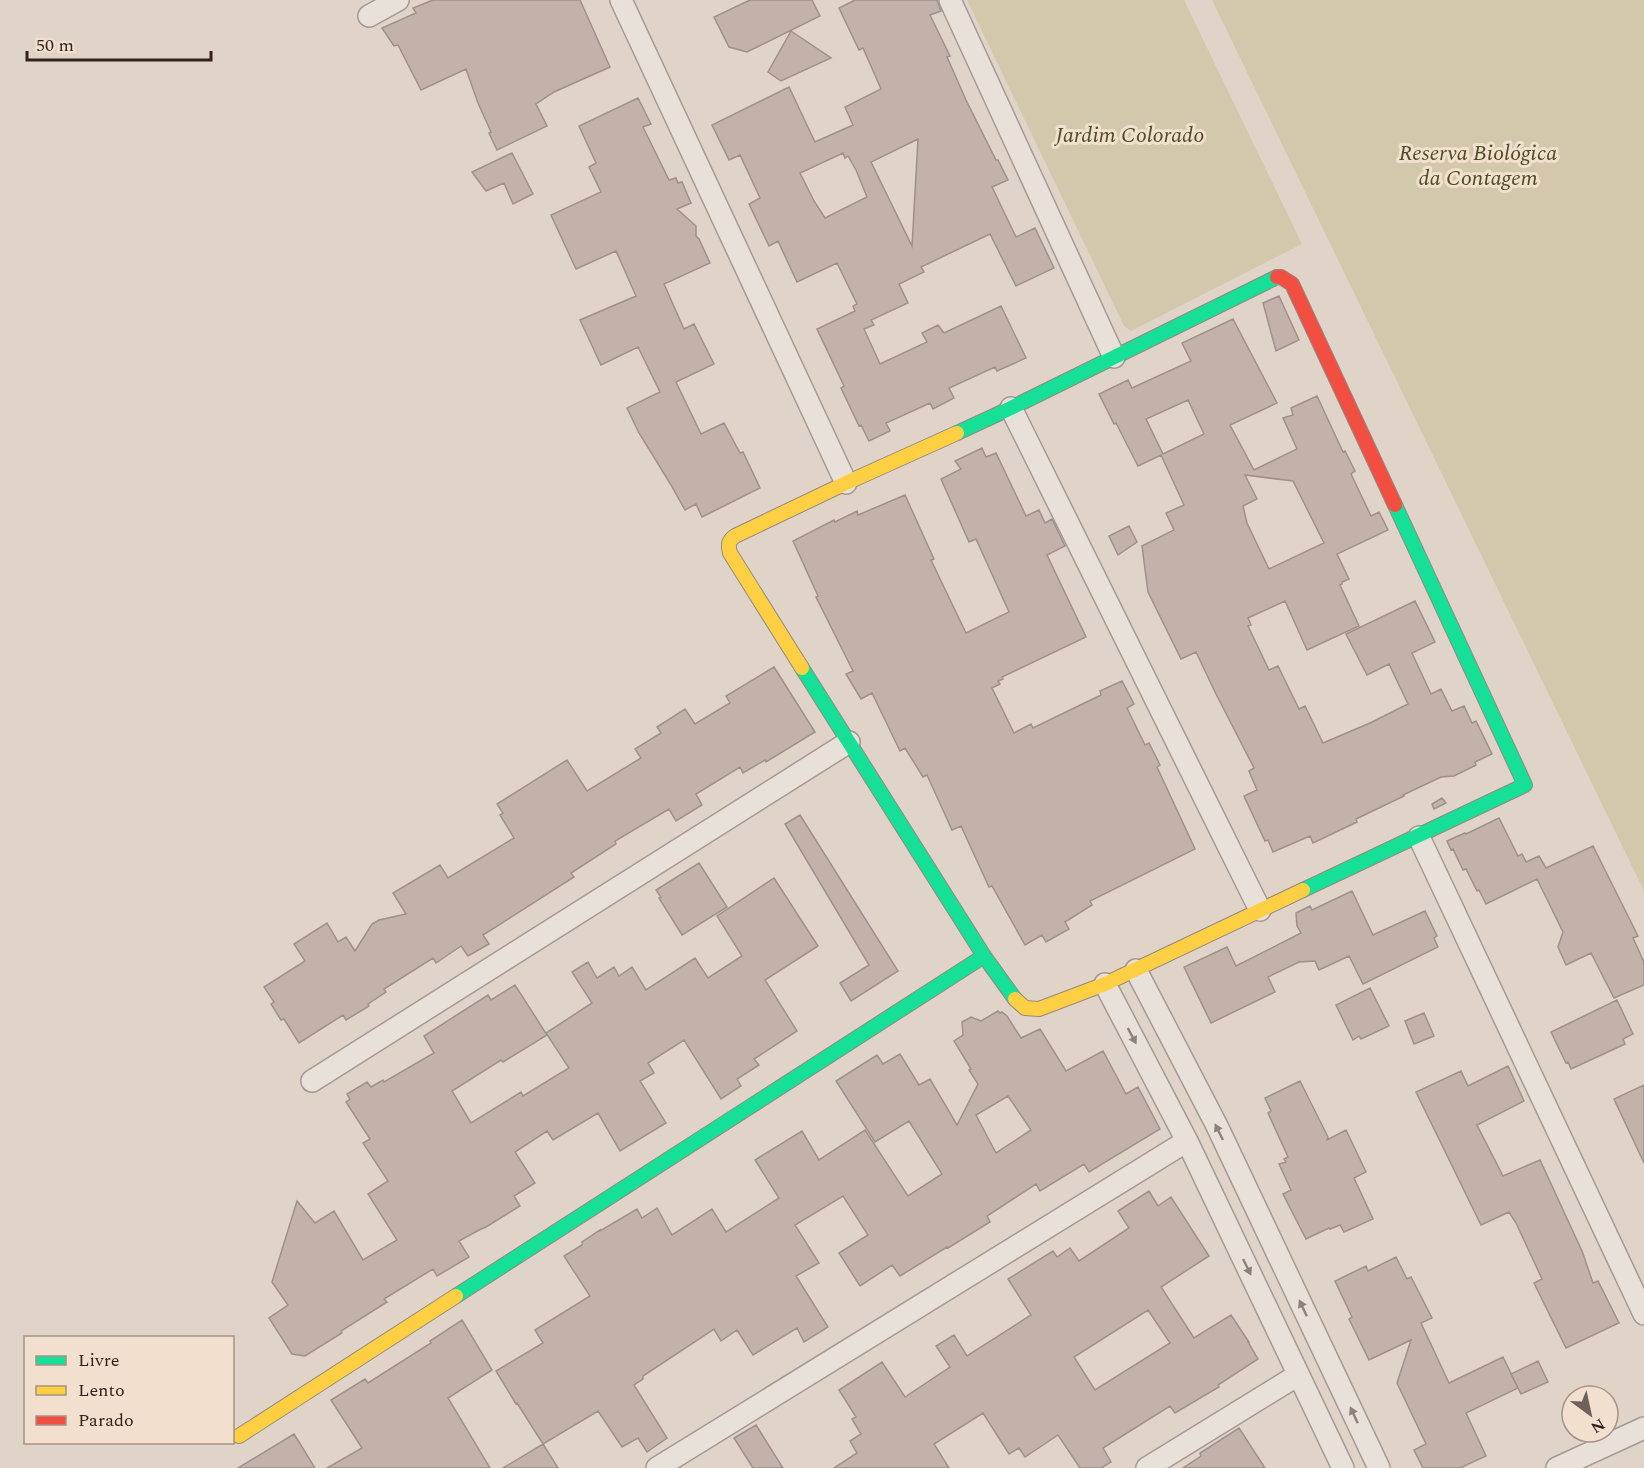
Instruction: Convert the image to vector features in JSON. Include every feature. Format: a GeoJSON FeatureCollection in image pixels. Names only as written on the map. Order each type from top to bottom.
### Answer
{"type":"FeatureCollection","features":[{"type":"Feature","properties":{"kind":"street"},"geometry":{"type":"LineString","coordinates":[[369,16],[398,0]]}},
{"type":"Feature","properties":{"kind":"street"},"geometry":{"type":"LineString","coordinates":[[621,0],[846,483]]}},
{"type":"Feature","properties":{"kind":"street"},"geometry":{"type":"LineString","coordinates":[[950,0],[1114,357]]}},
{"type":"Feature","properties":{"kind":"street"},"geometry":{"type":"LineString","coordinates":[[1281,277],[1292,284],[1525,785],[1105,984],[1039,1009],[1024,1008],[1016,1002],[984,956],[730,553],[728,545],[735,536],[1011,408],[1271,279],[1281,277]]}},
{"type":"Feature","properties":{"kind":"street"},"geometry":{"type":"LineString","coordinates":[[1011,408],[1260,910]]}},
{"type":"Feature","properties":{"kind":"street"},"geometry":{"type":"LineString","coordinates":[[312,1081],[849,742]]}},
{"type":"Feature","properties":{"kind":"street"},"geometry":{"type":"LineString","coordinates":[[1419,837],[1644,1314]]}},
{"type":"Feature","properties":{"kind":"street"},"geometry":{"type":"LineString","coordinates":[[239,1436],[984,956]]}},
{"type":"Feature","properties":{"kind":"street"},"geometry":{"type":"LineString","coordinates":[[1136,970],[1217,1126],[1379,1468]]}},
{"type":"Feature","properties":{"kind":"street"},"geometry":{"type":"LineString","coordinates":[[1105,984],[1187,1141],[1343,1468]]}},
{"type":"Feature","properties":{"kind":"street"},"geometry":{"type":"LineString","coordinates":[[657,1468],[1187,1141]]}},
{"type":"Feature","properties":{"kind":"street"},"geometry":{"type":"LineString","coordinates":[[1230,1232],[1260,1217]]}},
{"type":"Feature","properties":{"kind":"street"},"geometry":{"type":"LineString","coordinates":[[1147,1468],[1298,1375]]}},
{"type":"Feature","properties":{"kind":"street"},"geometry":{"type":"LineString","coordinates":[[1557,1468],[1644,1428]]}},
{"type":"Feature","properties":{"kind":"green space","name":"Jardim Colorado"},"geometry":{"type":"Polygon","coordinates":[[[967,0],[1184,0],[1302,244],[1131,331],[1124,326],[967,0]]]}},
{"type":"Feature","properties":{"kind":"green space","name":"Reserva Biológica da Contagem"},"geometry":{"type":"Polygon","coordinates":[[[1212,0],[1644,0],[1644,891],[1212,0]]]}},
{"type":"Feature","properties":{"kind":"building"},"geometry":{"type":"Polygon","coordinates":[[[433,0],[580,0],[610,67],[554,92],[536,104],[547,126],[497,150],[466,69],[421,90],[398,45],[394,46],[382,28],[416,13],[413,8],[433,0]]]}},
{"type":"Feature","properties":{"kind":"building"},"geometry":{"type":"Polygon","coordinates":[[[750,0],[812,0],[820,16],[747,52],[729,47],[714,17],[750,0]]]}},
{"type":"Feature","properties":{"kind":"building"},"geometry":{"type":"Polygon","coordinates":[[[855,0],[937,0],[941,11],[930,15],[950,56],[947,57],[966,100],[1008,180],[992,187],[1016,237],[1035,228],[1054,268],[1016,286],[990,234],[921,267],[924,272],[899,284],[908,303],[871,320],[874,325],[864,329],[880,364],[927,342],[922,333],[938,325],[944,333],[1001,306],[1026,358],[997,371],[995,367],[949,388],[954,398],[933,409],[930,403],[886,423],[890,431],[869,441],[861,425],[859,426],[841,388],[844,386],[817,329],[855,311],[853,306],[857,304],[837,263],[797,282],[778,241],[769,246],[749,204],[760,198],[740,155],[729,160],[712,125],[789,87],[815,142],[853,125],[845,107],[881,89],[863,48],[859,50],[839,8],[855,0]],[[918,139],[871,162],[912,246],[918,139]],[[843,153],[800,173],[825,218],[867,197],[856,170],[848,156],[845,158],[843,153]]]}},
{"type":"Feature","properties":{"kind":"building"},"geometry":{"type":"Polygon","coordinates":[[[791,31],[831,58],[781,81],[768,72],[791,31]]]}},
{"type":"Feature","properties":{"kind":"building"},"geometry":{"type":"Polygon","coordinates":[[[638,98],[651,124],[643,127],[669,180],[676,178],[678,183],[682,182],[691,203],[677,209],[696,226],[696,236],[710,263],[664,284],[684,329],[694,324],[714,364],[676,382],[701,434],[724,423],[740,453],[743,452],[760,488],[702,517],[696,504],[685,510],[639,433],[627,408],[660,392],[638,347],[601,365],[580,320],[636,296],[616,251],[576,269],[551,215],[601,192],[589,167],[596,163],[579,126],[638,98]]]}},
{"type":"Feature","properties":{"kind":"building"},"geometry":{"type":"Polygon","coordinates":[[[512,153],[533,194],[513,204],[504,183],[486,191],[472,172],[512,153]]]}},
{"type":"Feature","properties":{"kind":"building"},"geometry":{"type":"Polygon","coordinates":[[[1279,296],[1299,340],[1276,351],[1263,303],[1279,296]]]}},
{"type":"Feature","properties":{"kind":"building"},"geometry":{"type":"Polygon","coordinates":[[[1233,319],[1277,403],[1230,425],[1254,470],[1297,449],[1283,418],[1293,415],[1291,408],[1317,396],[1343,452],[1345,451],[1355,471],[1351,474],[1371,516],[1379,512],[1388,530],[1337,554],[1349,579],[1340,585],[1359,626],[1307,650],[1285,601],[1248,618],[1251,625],[1248,626],[1269,670],[1278,666],[1299,709],[1305,706],[1323,743],[1408,704],[1389,664],[1367,675],[1346,634],[1415,601],[1435,642],[1412,653],[1431,694],[1441,689],[1452,711],[1464,706],[1472,723],[1476,721],[1492,754],[1454,776],[1441,777],[1403,795],[1356,819],[1357,822],[1313,843],[1310,836],[1273,852],[1268,840],[1265,841],[1244,796],[1257,790],[1249,771],[1254,768],[1196,652],[1181,659],[1148,592],[1142,546],[1174,530],[1166,513],[1184,505],[1161,455],[1138,466],[1099,394],[1128,380],[1132,388],[1191,361],[1182,343],[1233,319]],[[1188,400],[1146,419],[1163,454],[1204,434],[1188,400]],[[1245,475],[1257,499],[1243,506],[1247,523],[1269,569],[1324,543],[1293,481],[1245,475]]]}},
{"type":"Feature","properties":{"kind":"building"},"geometry":{"type":"Polygon","coordinates":[[[982,448],[986,457],[996,453],[1026,516],[1039,510],[1045,523],[1052,519],[1065,546],[1047,555],[1086,637],[1002,677],[1003,679],[998,681],[1000,684],[992,688],[1014,733],[1031,724],[1033,728],[1101,695],[1100,691],[1122,681],[1134,704],[1127,708],[1145,745],[1149,743],[1160,765],[1157,767],[1195,849],[1090,901],[1092,905],[1065,922],[1069,929],[1046,942],[1042,935],[1025,945],[992,886],[989,887],[961,826],[952,830],[927,775],[923,777],[905,748],[900,751],[872,693],[861,699],[846,674],[853,671],[816,597],[818,596],[793,541],[834,520],[835,522],[857,511],[858,515],[905,495],[934,559],[931,560],[966,633],[1009,612],[976,539],[969,542],[941,479],[961,469],[955,461],[982,448]]]}},
{"type":"Feature","properties":{"kind":"building"},"geometry":{"type":"Polygon","coordinates":[[[1129,526],[1137,542],[1118,555],[1109,536],[1129,526]]]}},
{"type":"Feature","properties":{"kind":"building"},"geometry":{"type":"Polygon","coordinates":[[[774,667],[815,732],[766,762],[765,760],[743,773],[740,767],[696,794],[702,805],[676,821],[669,809],[615,841],[616,844],[571,873],[574,877],[483,935],[489,944],[468,956],[461,946],[436,963],[433,958],[384,989],[386,992],[368,1004],[369,1006],[346,1020],[343,1015],[299,1043],[284,1019],[281,1020],[271,1004],[274,1002],[264,987],[305,961],[294,944],[327,923],[338,942],[346,937],[355,951],[372,924],[379,920],[406,914],[393,893],[440,865],[448,878],[514,838],[500,815],[503,813],[497,804],[567,760],[587,791],[641,758],[635,749],[661,733],[657,727],[685,709],[695,724],[730,703],[726,696],[774,667]]]}},
{"type":"Feature","properties":{"kind":"building"},"geometry":{"type":"Polygon","coordinates":[[[1442,798],[1446,803],[1434,809],[1432,804],[1442,798]]]}},
{"type":"Feature","properties":{"kind":"building"},"geometry":{"type":"Polygon","coordinates":[[[800,815],[898,971],[851,1001],[840,983],[869,965],[785,824],[800,815]]]}},
{"type":"Feature","properties":{"kind":"building"},"geometry":{"type":"Polygon","coordinates":[[[1499,818],[1518,856],[1522,854],[1526,862],[1539,856],[1546,868],[1593,846],[1638,936],[1633,938],[1644,962],[1644,985],[1614,998],[1591,953],[1566,965],[1558,947],[1563,932],[1537,879],[1486,904],[1447,841],[1499,818]]]}},
{"type":"Feature","properties":{"kind":"building"},"geometry":{"type":"Polygon","coordinates":[[[699,863],[727,907],[682,935],[656,890],[699,863]]]}},
{"type":"Feature","properties":{"kind":"building"},"geometry":{"type":"Polygon","coordinates":[[[774,878],[818,946],[765,980],[797,1031],[754,1059],[759,1065],[737,1079],[741,1086],[721,1099],[684,1040],[648,1063],[654,1073],[640,1081],[666,1123],[620,1151],[598,1113],[553,1140],[547,1131],[515,1152],[535,1183],[514,1196],[520,1206],[459,1241],[469,1257],[437,1276],[433,1269],[384,1299],[387,1302],[305,1356],[292,1354],[269,1318],[288,1305],[272,1282],[297,1201],[315,1223],[334,1211],[363,1260],[397,1240],[368,1194],[388,1181],[363,1143],[370,1139],[346,1102],[350,1099],[347,1094],[367,1082],[371,1087],[383,1080],[384,1082],[434,1053],[424,1036],[488,995],[491,1000],[515,985],[547,1035],[503,1062],[501,1060],[452,1091],[471,1123],[521,1092],[523,1096],[569,1068],[546,1033],[592,1003],[572,972],[588,962],[597,978],[614,967],[619,976],[632,967],[646,990],[695,958],[708,978],[742,956],[717,916],[774,878]]]}},
{"type":"Feature","properties":{"kind":"building"},"geometry":{"type":"Polygon","coordinates":[[[1352,891],[1373,935],[1425,911],[1437,936],[1434,938],[1438,947],[1363,984],[1349,956],[1319,970],[1315,961],[1299,962],[1268,977],[1275,992],[1211,1023],[1184,967],[1227,947],[1236,966],[1301,933],[1297,926],[1296,913],[1310,906],[1312,910],[1352,891]]]}},
{"type":"Feature","properties":{"kind":"building"},"geometry":{"type":"Polygon","coordinates":[[[1370,988],[1389,1026],[1361,1039],[1359,1036],[1353,1040],[1336,1005],[1370,988]]]}},
{"type":"Feature","properties":{"kind":"building"},"geometry":{"type":"Polygon","coordinates":[[[1617,1000],[1633,1034],[1623,1039],[1625,1044],[1571,1069],[1551,1032],[1617,1000]]]}},
{"type":"Feature","properties":{"kind":"building"},"geometry":{"type":"Polygon","coordinates":[[[998,1011],[1007,1016],[1021,1038],[1040,1029],[1066,1071],[1103,1051],[1126,1094],[1138,1087],[1160,1129],[1089,1172],[1084,1164],[1040,1191],[1036,1184],[987,1216],[990,1222],[900,1276],[892,1265],[860,1286],[839,1253],[868,1235],[843,1196],[795,1225],[819,1263],[796,1276],[828,1327],[804,1342],[797,1328],[753,1355],[737,1330],[721,1341],[714,1329],[643,1376],[643,1379],[634,1385],[667,1438],[647,1452],[638,1438],[622,1447],[598,1411],[543,1444],[496,1371],[543,1343],[535,1330],[590,1296],[564,1256],[600,1230],[637,1209],[642,1218],[657,1208],[672,1235],[712,1209],[726,1232],[779,1198],[755,1160],[802,1131],[819,1160],[865,1130],[908,1196],[942,1174],[909,1121],[875,1142],[836,1081],[877,1055],[883,1064],[900,1054],[919,1085],[930,1079],[957,1125],[978,1084],[954,1041],[963,1035],[962,1022],[971,1017],[981,1021],[998,1011]],[[1008,1096],[976,1115],[996,1153],[1031,1130],[1008,1096]]]}},
{"type":"Feature","properties":{"kind":"building"},"geometry":{"type":"Polygon","coordinates":[[[1424,1013],[1434,1036],[1414,1044],[1405,1021],[1424,1013]]]}},
{"type":"Feature","properties":{"kind":"building"},"geometry":{"type":"Polygon","coordinates":[[[1508,1066],[1524,1101],[1477,1125],[1503,1176],[1540,1160],[1582,1251],[1593,1283],[1598,1281],[1619,1323],[1566,1348],[1534,1283],[1542,1279],[1516,1223],[1509,1212],[1481,1225],[1416,1092],[1461,1071],[1468,1086],[1508,1066]]]}},
{"type":"Feature","properties":{"kind":"building"},"geometry":{"type":"Polygon","coordinates":[[[1300,1081],[1328,1137],[1327,1140],[1346,1130],[1366,1172],[1354,1178],[1373,1219],[1344,1232],[1340,1225],[1306,1239],[1283,1194],[1291,1190],[1279,1164],[1286,1162],[1284,1159],[1288,1157],[1268,1113],[1271,1111],[1265,1098],[1300,1081]]]}},
{"type":"Feature","properties":{"kind":"building"},"geometry":{"type":"Polygon","coordinates":[[[1644,1085],[1644,1163],[1614,1099],[1644,1085]]]}},
{"type":"Feature","properties":{"kind":"building"},"geometry":{"type":"Polygon","coordinates":[[[1149,1191],[1158,1206],[1171,1197],[1209,1256],[1161,1287],[1194,1338],[1231,1315],[1258,1359],[1218,1385],[1219,1387],[1175,1413],[1170,1406],[1103,1448],[1111,1462],[1101,1468],[1080,1468],[1058,1435],[1025,1457],[1019,1448],[1009,1454],[983,1413],[934,1444],[949,1468],[834,1468],[857,1453],[850,1441],[861,1434],[852,1419],[856,1417],[839,1390],[882,1362],[905,1397],[950,1367],[936,1346],[954,1335],[967,1356],[1031,1315],[1008,1279],[1053,1251],[1057,1257],[1070,1248],[1079,1261],[1129,1228],[1118,1211],[1149,1191]],[[1148,1310],[1074,1357],[1095,1390],[1170,1343],[1148,1310]]]}},
{"type":"Feature","properties":{"kind":"building"},"geometry":{"type":"Polygon","coordinates":[[[1396,1257],[1407,1279],[1411,1277],[1432,1318],[1421,1323],[1449,1383],[1503,1357],[1518,1388],[1466,1413],[1486,1456],[1460,1468],[1423,1468],[1414,1450],[1426,1444],[1397,1383],[1411,1340],[1369,1360],[1349,1319],[1352,1317],[1335,1281],[1366,1266],[1368,1271],[1396,1257]]]}},
{"type":"Feature","properties":{"kind":"building"},"geometry":{"type":"Polygon","coordinates":[[[462,1320],[492,1370],[448,1398],[490,1468],[327,1468],[362,1448],[331,1400],[365,1379],[368,1383],[431,1343],[430,1341],[462,1320]]]}},
{"type":"Feature","properties":{"kind":"building"},"geometry":{"type":"Polygon","coordinates":[[[1538,1361],[1548,1382],[1521,1394],[1511,1374],[1538,1361]]]}},
{"type":"Feature","properties":{"kind":"building"},"geometry":{"type":"Polygon","coordinates":[[[756,1425],[783,1468],[753,1468],[734,1438],[756,1425]]]}},
{"type":"Feature","properties":{"kind":"building"},"geometry":{"type":"Polygon","coordinates":[[[1239,1428],[1265,1468],[1183,1468],[1201,1456],[1200,1453],[1239,1428]]]}},
{"type":"Feature","properties":{"kind":"building"},"geometry":{"type":"Polygon","coordinates":[[[294,1434],[315,1468],[238,1468],[294,1434]]]}},
{"type":"Feature","properties":{"kind":"building"},"geometry":{"type":"Polygon","coordinates":[[[543,1444],[558,1468],[503,1468],[543,1444]]]}},
{"type":"Feature","properties":{"kind":"traffic: fast"},"geometry":{"type":"LineString","coordinates":[[957,433],[1277,277]]}},
{"type":"Feature","properties":{"kind":"traffic: fast"},"geometry":{"type":"LineString","coordinates":[[1303,890],[1525,785],[1395,505]]}},
{"type":"Feature","properties":{"kind":"traffic: fast"},"geometry":{"type":"LineString","coordinates":[[802,668],[984,956],[1015,999]]}},
{"type":"Feature","properties":{"kind":"traffic: fast"},"geometry":{"type":"LineString","coordinates":[[456,1296],[984,956]]}},
{"type":"Feature","properties":{"kind":"traffic: slow"},"geometry":{"type":"LineString","coordinates":[[802,668],[730,553],[730,541],[735,536],[846,483],[957,433]]}},
{"type":"Feature","properties":{"kind":"traffic: slow"},"geometry":{"type":"LineString","coordinates":[[1015,999],[1025,1008],[1039,1009],[1105,984],[1303,890]]}},
{"type":"Feature","properties":{"kind":"traffic: slow"},"geometry":{"type":"LineString","coordinates":[[239,1436],[456,1296]]}},
{"type":"Feature","properties":{"kind":"traffic: jam"},"geometry":{"type":"LineString","coordinates":[[1277,277],[1292,284],[1395,505]]}}]}
